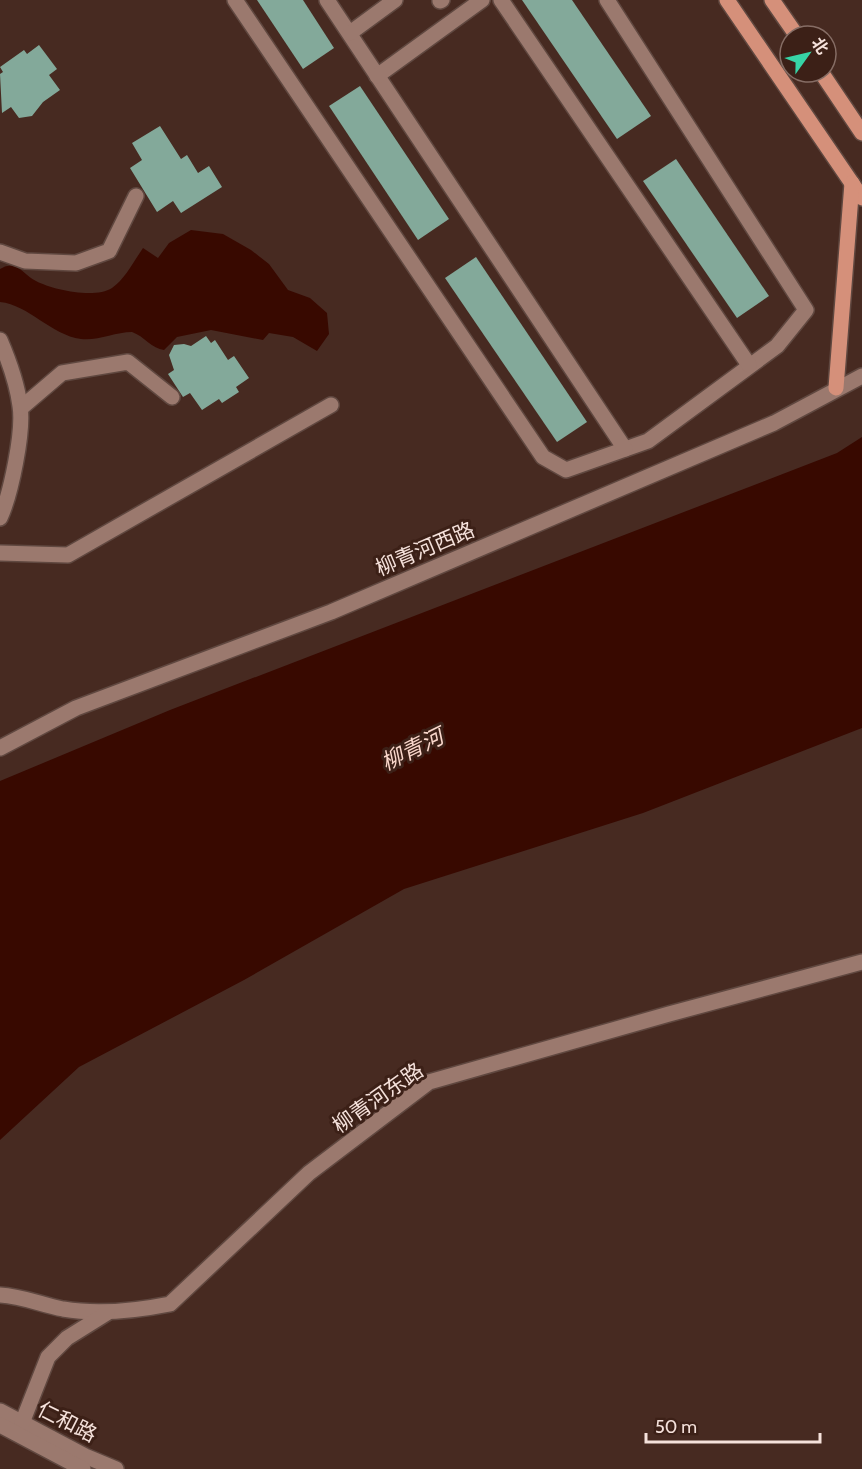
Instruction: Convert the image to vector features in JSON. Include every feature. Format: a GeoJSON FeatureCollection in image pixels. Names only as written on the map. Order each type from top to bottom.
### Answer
{"type":"FeatureCollection","features":[{"type":"Feature","properties":{"kind":"main road"},"geometry":{"type":"LineString","coordinates":[[727,0],[862,198]]}},
{"type":"Feature","properties":{"kind":"main road"},"geometry":{"type":"LineString","coordinates":[[772,0],[788,24]]}},
{"type":"Feature","properties":{"kind":"main road"},"geometry":{"type":"LineString","coordinates":[[829,84],[862,133]]}},
{"type":"Feature","properties":{"kind":"main road"},"geometry":{"type":"LineString","coordinates":[[836,388],[852,183]]}},
{"type":"Feature","properties":{"kind":"street"},"geometry":{"type":"LineString","coordinates":[[235,0],[543,456],[566,470],[648,441],[777,346],[806,310],[607,0]]}},
{"type":"Feature","properties":{"kind":"street"},"geometry":{"type":"LineString","coordinates":[[327,0],[625,449]]}},
{"type":"Feature","properties":{"kind":"street"},"geometry":{"type":"LineString","coordinates":[[350,33],[395,0]]}},
{"type":"Feature","properties":{"kind":"street"},"geometry":{"type":"LineString","coordinates":[[377,76],[482,0]]}},
{"type":"Feature","properties":{"kind":"street"},"geometry":{"type":"LineString","coordinates":[[501,0],[749,365]]}},
{"type":"Feature","properties":{"kind":"street"},"geometry":{"type":"LineString","coordinates":[[0,252],[25,261],[76,263],[109,251],[136,196]]}},
{"type":"Feature","properties":{"kind":"street"},"geometry":{"type":"LineString","coordinates":[[0,340],[11,367],[21,408],[18,450],[12,481],[0,518]]}},
{"type":"Feature","properties":{"kind":"street"},"geometry":{"type":"LineString","coordinates":[[21,408],[62,373],[128,362],[172,397]]}},
{"type":"Feature","properties":{"kind":"street","name":"柳青河西路"},"geometry":{"type":"LineString","coordinates":[[0,748],[76,708],[331,612],[774,423],[862,376]]}},
{"type":"Feature","properties":{"kind":"street"},"geometry":{"type":"LineString","coordinates":[[0,553],[68,555],[330,405]]}},
{"type":"Feature","properties":{"kind":"street","name":"柳青河东路"},"geometry":{"type":"LineString","coordinates":[[0,1295],[16,1296],[63,1309],[107,1313],[170,1304],[309,1173],[429,1082],[862,962]]}},
{"type":"Feature","properties":{"kind":"street"},"geometry":{"type":"LineString","coordinates":[[22,1423],[48,1357],[67,1338],[107,1313]]}},
{"type":"Feature","properties":{"kind":"street","name":"仁和路"},"geometry":{"type":"LineString","coordinates":[[0,1411],[85,1456],[116,1469]]}},
{"type":"Feature","properties":{"kind":"street","name":"仁和路"},"geometry":{"type":"LineString","coordinates":[[0,1425],[83,1469]]}},
{"type":"Feature","properties":{"kind":"water"},"geometry":{"type":"Polygon","coordinates":[[[191,230],[223,234],[251,250],[269,264],[288,290],[310,298],[327,313],[329,334],[317,351],[293,337],[269,333],[263,340],[211,330],[177,337],[164,350],[132,332],[81,339],[60,332],[21,308],[0,302],[0,269],[5,266],[16,267],[36,281],[63,290],[95,293],[112,288],[121,280],[143,248],[158,258],[169,243],[191,230]]]}},
{"type":"Feature","properties":{"kind":"water","name":"柳青河"},"geometry":{"type":"Polygon","coordinates":[[[862,437],[862,728],[643,813],[404,889],[244,980],[79,1067],[0,1140],[0,781],[170,710],[837,453],[862,437]]]}},
{"type":"Feature","properties":{"kind":"building"},"geometry":{"type":"Polygon","coordinates":[[[257,0],[303,0],[334,48],[303,69],[257,0]]]}},
{"type":"Feature","properties":{"kind":"building"},"geometry":{"type":"Polygon","coordinates":[[[522,0],[572,0],[651,116],[617,139],[522,0]]]}},
{"type":"Feature","properties":{"kind":"building"},"geometry":{"type":"Polygon","coordinates":[[[39,45],[57,69],[49,75],[60,90],[43,102],[32,116],[19,118],[11,107],[2,113],[0,74],[3,72],[0,67],[24,50],[27,54],[39,45]]]}},
{"type":"Feature","properties":{"kind":"building"},"geometry":{"type":"Polygon","coordinates":[[[360,86],[449,219],[418,240],[329,106],[360,86]]]}},
{"type":"Feature","properties":{"kind":"building"},"geometry":{"type":"Polygon","coordinates":[[[160,126],[181,159],[187,155],[198,173],[209,166],[222,187],[181,213],[173,201],[157,212],[130,168],[142,160],[132,143],[160,126]]]}},
{"type":"Feature","properties":{"kind":"building"},"geometry":{"type":"Polygon","coordinates":[[[676,159],[769,296],[737,318],[643,181],[676,159]]]}},
{"type":"Feature","properties":{"kind":"building"},"geometry":{"type":"Polygon","coordinates":[[[476,257],[587,422],[557,442],[445,278],[476,257]]]}},
{"type":"Feature","properties":{"kind":"building"},"geometry":{"type":"Polygon","coordinates":[[[206,336],[211,343],[215,340],[228,360],[234,356],[249,378],[236,387],[239,392],[222,403],[219,399],[202,410],[190,393],[183,397],[168,374],[174,370],[169,355],[174,345],[191,346],[206,336]]]}}]}
